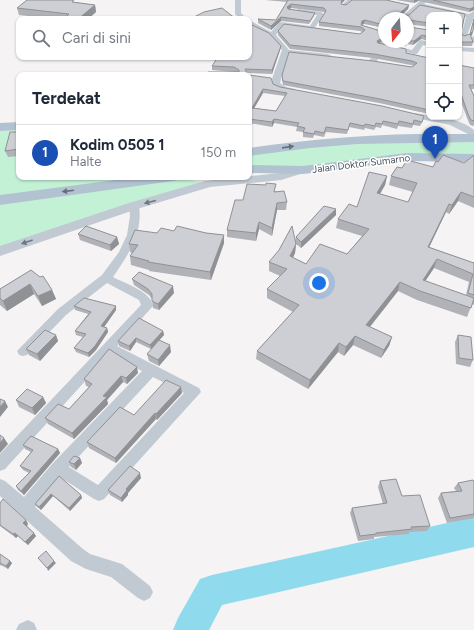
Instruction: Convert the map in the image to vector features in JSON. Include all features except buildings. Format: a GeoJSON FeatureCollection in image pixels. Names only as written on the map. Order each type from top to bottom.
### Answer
{"type":"FeatureCollection","features":[{"type":"Feature","properties":{"kind":"main road"},"geometry":{"type":"LineString","coordinates":[[0,127],[16,126]]}},
{"type":"Feature","properties":{"kind":"main road","name":"Jalan Doktor Sumarno"},"geometry":{"type":"LineString","coordinates":[[252,152],[363,139],[474,138]]}},
{"type":"Feature","properties":{"kind":"main road","name":"Jalan Doktor Sumarno"},"geometry":{"type":"LineString","coordinates":[[252,169],[303,170],[396,157],[474,158]]}},
{"type":"Feature","properties":{"kind":"main road"},"geometry":{"type":"LineString","coordinates":[[0,200],[146,180]]}},
{"type":"Feature","properties":{"kind":"street"},"geometry":{"type":"LineString","coordinates":[[238,0],[238,14],[240,16]]}},
{"type":"Feature","properties":{"kind":"street"},"geometry":{"type":"LineString","coordinates":[[344,6],[351,0]]}},
{"type":"Feature","properties":{"kind":"street"},"geometry":{"type":"LineString","coordinates":[[416,6],[472,14],[466,24],[462,36],[474,39]]}},
{"type":"Feature","properties":{"kind":"street"},"geometry":{"type":"LineString","coordinates":[[291,10],[321,14],[312,28]]}},
{"type":"Feature","properties":{"kind":"street"},"geometry":{"type":"LineString","coordinates":[[462,23],[474,24]]}},
{"type":"Feature","properties":{"kind":"street"},"geometry":{"type":"LineString","coordinates":[[252,24],[272,35],[284,47],[286,52],[273,79],[276,85],[280,88],[298,92]]}},
{"type":"Feature","properties":{"kind":"street"},"geometry":{"type":"LineString","coordinates":[[272,35],[281,24],[323,29]]}},
{"type":"Feature","properties":{"kind":"street"},"geometry":{"type":"LineString","coordinates":[[252,30],[260,28]]}},
{"type":"Feature","properties":{"kind":"street"},"geometry":{"type":"LineString","coordinates":[[400,48],[414,52],[421,42],[426,43]]}},
{"type":"Feature","properties":{"kind":"street"},"geometry":{"type":"LineString","coordinates":[[374,62],[380,48]]}},
{"type":"Feature","properties":{"kind":"street"},"geometry":{"type":"LineString","coordinates":[[462,49],[474,50]]}},
{"type":"Feature","properties":{"kind":"street"},"geometry":{"type":"LineString","coordinates":[[286,52],[338,57]]}},
{"type":"Feature","properties":{"kind":"street"},"geometry":{"type":"LineString","coordinates":[[403,113],[461,126],[470,129],[474,134]]}},
{"type":"Feature","properties":{"kind":"street"},"geometry":{"type":"LineString","coordinates":[[252,179],[281,176],[303,170]]}},
{"type":"Feature","properties":{"kind":"street"},"geometry":{"type":"LineString","coordinates":[[0,251],[134,206],[209,184],[245,180]]}},
{"type":"Feature","properties":{"kind":"street"},"geometry":{"type":"LineString","coordinates":[[23,351],[62,312],[106,278],[131,239],[136,211],[134,206]]}},
{"type":"Feature","properties":{"kind":"street"},"geometry":{"type":"LineString","coordinates":[[0,464],[108,347],[145,310],[147,303],[143,297],[106,278]]}},
{"type":"Feature","properties":{"kind":"street"},"geometry":{"type":"LineString","coordinates":[[58,468],[99,494],[194,392],[108,347]]}},
{"type":"Feature","properties":{"kind":"street"},"geometry":{"type":"LineString","coordinates":[[25,507],[58,468],[152,370]]}},
{"type":"Feature","properties":{"kind":"street"},"geometry":{"type":"LineString","coordinates":[[0,486],[77,555],[86,561],[116,570],[144,592]]}},
{"type":"Feature","properties":{"kind":"green space"},"geometry":{"type":"Polygon","coordinates":[[[16,126],[16,180],[188,180],[209,184],[0,251],[0,127],[16,126]]]}},
{"type":"Feature","properties":{"kind":"green space"},"geometry":{"type":"Polygon","coordinates":[[[474,138],[474,155],[306,170],[252,169],[252,152],[318,143],[474,138]]]}},
{"type":"Feature","properties":{"kind":"waterway"},"geometry":{"type":"LineString","coordinates":[[190,630],[212,591],[474,532]]}},
{"type":"Feature","properties":{"kind":"place","name":"Kodim 0505 1"},"geometry":{"type":"Point","coordinates":[435,159]}}]}
